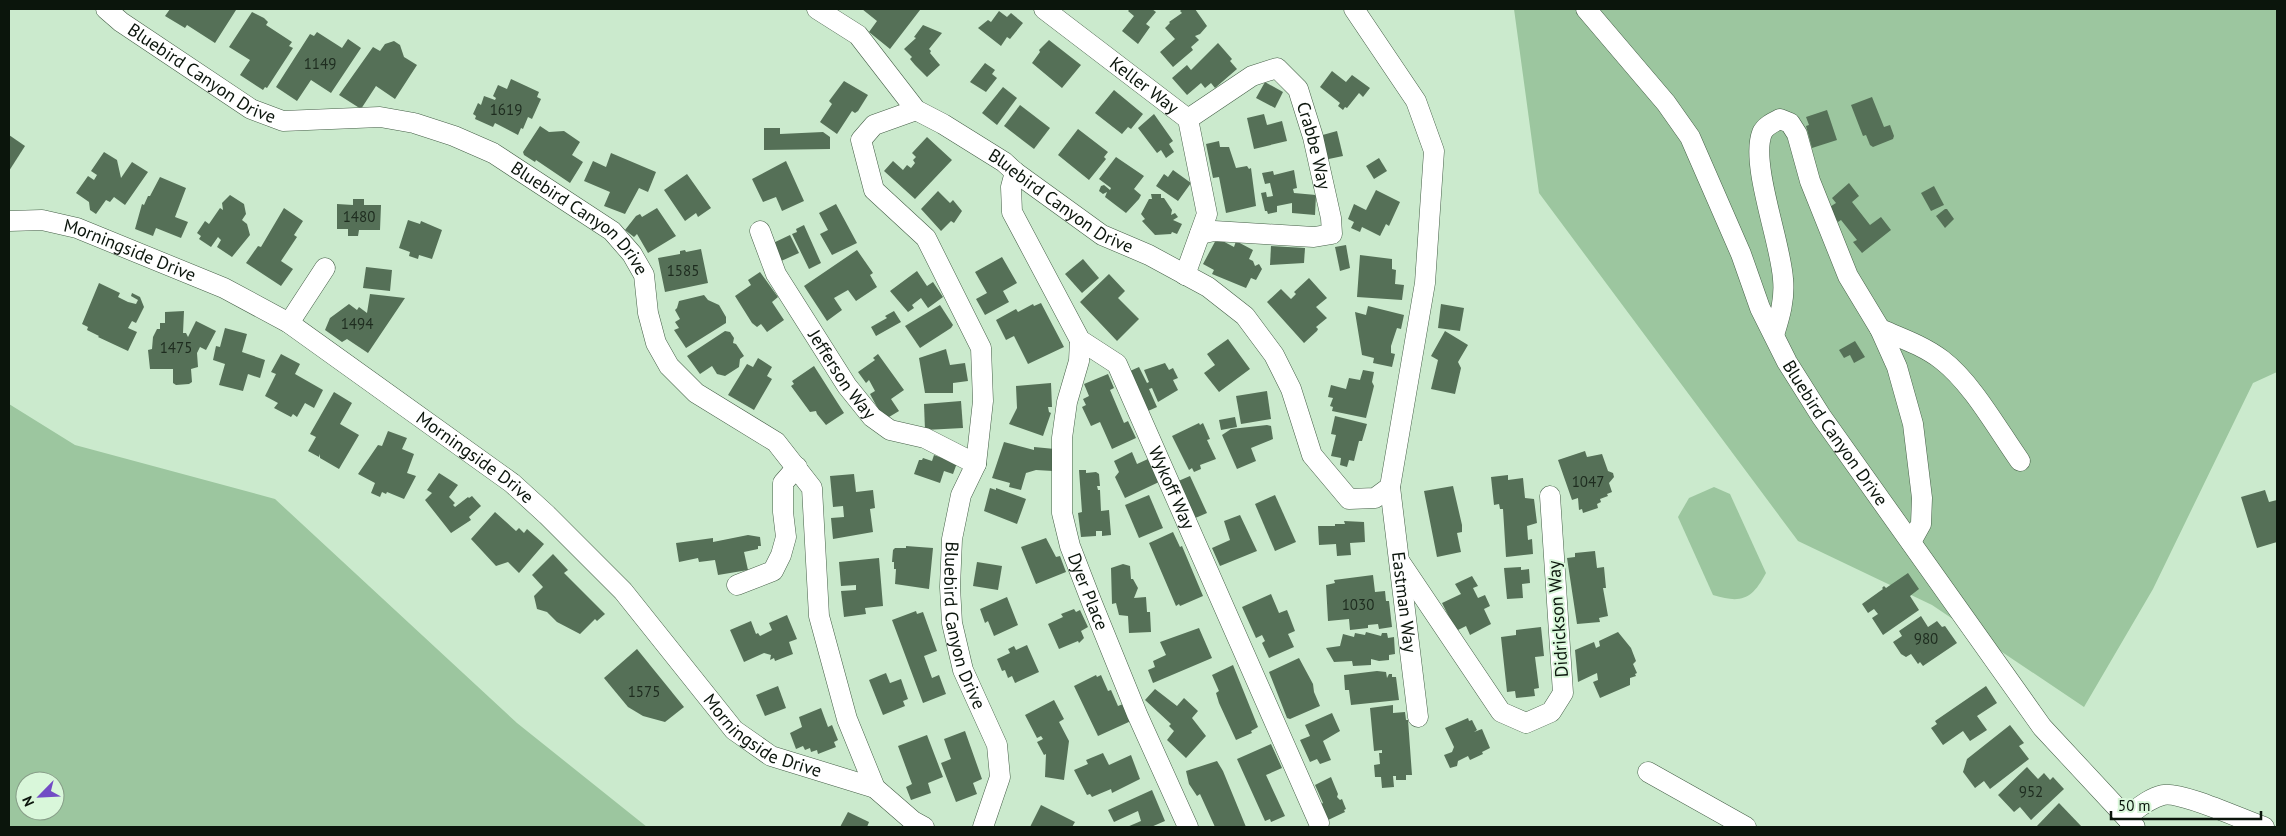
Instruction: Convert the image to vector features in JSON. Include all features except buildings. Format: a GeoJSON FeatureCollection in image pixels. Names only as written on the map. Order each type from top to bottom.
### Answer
{"type":"FeatureCollection","features":[{"type":"Feature","properties":{"kind":"street","name":"Bluebird Canyon Drive"},"geometry":{"type":"LineString","coordinates":[[106,9],[121,22],[251,109],[283,121],[380,117],[414,122],[454,136],[493,153],[612,232],[632,254],[644,275],[648,313],[656,343],[669,366],[696,393],[776,442],[797,466],[812,488],[821,625],[847,720],[875,788],[913,821],[924,827]]}},
{"type":"Feature","properties":{"kind":"street"},"geometry":{"type":"LineString","coordinates":[[817,9],[858,35],[916,110]]}},
{"type":"Feature","properties":{"kind":"street","name":"Keller Way"},"geometry":{"type":"LineString","coordinates":[[1044,9],[1188,119],[1207,214],[1185,274]]}},
{"type":"Feature","properties":{"kind":"street"},"geometry":{"type":"LineString","coordinates":[[1354,9],[1416,100],[1434,151],[1426,284],[1390,487]]}},
{"type":"Feature","properties":{"kind":"street","name":"Bluebird Canyon Drive"},"geometry":{"type":"LineString","coordinates":[[1586,9],[1666,103],[1690,137],[1741,254],[1760,308],[1787,362],[1820,416],[2042,727],[2130,822]]}},
{"type":"Feature","properties":{"kind":"street","name":"Crabbe Way"},"geometry":{"type":"LineString","coordinates":[[1188,119],[1252,76],[1277,68],[1298,88],[1313,138],[1331,218],[1332,234],[1314,237],[1214,231],[1200,234]]}},
{"type":"Feature","properties":{"kind":"street","name":"Bluebird Canyon Drive"},"geometry":{"type":"LineString","coordinates":[[983,827],[1000,777],[996,745],[963,670],[952,623],[950,587],[952,539],[959,504],[976,464],[983,401],[981,348],[926,238],[874,190],[861,140],[874,125],[916,110],[943,124],[1004,162],[1102,236],[1150,255],[1208,287],[1244,316],[1274,355],[1291,389],[1312,455],[1349,499],[1375,498],[1390,487]]}},
{"type":"Feature","properties":{"kind":"street"},"geometry":{"type":"LineString","coordinates":[[1774,335],[1783,305],[1783,278],[1760,164],[1762,133],[1767,126],[1780,119],[1790,123],[1797,134],[1810,181],[1848,276],[1880,329],[1897,367],[1913,424],[1922,498],[1921,524],[1911,542]]}},
{"type":"Feature","properties":{"kind":"street","name":"Wykoff Way"},"geometry":{"type":"LineString","coordinates":[[1015,172],[1010,187],[1012,212],[1080,340],[1117,364],[1319,823]]}},
{"type":"Feature","properties":{"kind":"street","name":"Morningside Drive"},"geometry":{"type":"LineString","coordinates":[[9,221],[42,220],[77,228],[224,288],[289,322],[461,445],[512,483],[540,508],[623,591],[734,730],[772,756],[875,788]]}},
{"type":"Feature","properties":{"kind":"street","name":"Jefferson Way"},"geometry":{"type":"LineString","coordinates":[[760,231],[776,274],[847,386],[872,417],[890,430],[925,438],[976,464]]}},
{"type":"Feature","properties":{"kind":"street"},"geometry":{"type":"LineString","coordinates":[[289,322],[325,268]]}},
{"type":"Feature","properties":{"kind":"street"},"geometry":{"type":"LineString","coordinates":[[1880,329],[1907,340],[1942,360],[1963,380],[2020,461]]}},
{"type":"Feature","properties":{"kind":"street","name":"Dyer Place"},"geometry":{"type":"LineString","coordinates":[[1080,340],[1079,361],[1067,402],[1062,438],[1062,513],[1070,546],[1092,603],[1137,714],[1188,827]]}},
{"type":"Feature","properties":{"kind":"street"},"geometry":{"type":"LineString","coordinates":[[737,585],[773,572],[781,555],[786,536],[783,512],[783,483],[797,466]]}},
{"type":"Feature","properties":{"kind":"street","name":"Eastman Way"},"geometry":{"type":"LineString","coordinates":[[1390,487],[1418,717]]}},
{"type":"Feature","properties":{"kind":"street","name":"Didrickson Way"},"geometry":{"type":"LineString","coordinates":[[1400,562],[1501,712],[1526,723],[1551,712],[1563,693],[1550,496]]}},
{"type":"Feature","properties":{"kind":"street"},"geometry":{"type":"LineString","coordinates":[[1648,772],[1746,827]]}},
{"type":"Feature","properties":{"kind":"street"},"geometry":{"type":"LineString","coordinates":[[2130,822],[2150,800],[2164,795],[2179,796],[2264,827]]}},
{"type":"Feature","properties":{"kind":"green space"},"geometry":{"type":"Polygon","coordinates":[[[1514,9],[2277,9],[2277,372],[2253,383],[2153,589],[2084,707],[1932,605],[1798,541],[1539,193],[1514,9]]]}},
{"type":"Feature","properties":{"kind":"green space"},"geometry":{"type":"Polygon","coordinates":[[[9,404],[75,445],[275,499],[517,723],[647,827],[9,827],[9,404]]]}},
{"type":"Feature","properties":{"kind":"green space"},"geometry":{"type":"Polygon","coordinates":[[[1714,487],[1730,494],[1766,573],[1751,594],[1739,599],[1713,595],[1678,517],[1689,498],[1714,487]]]}}]}
